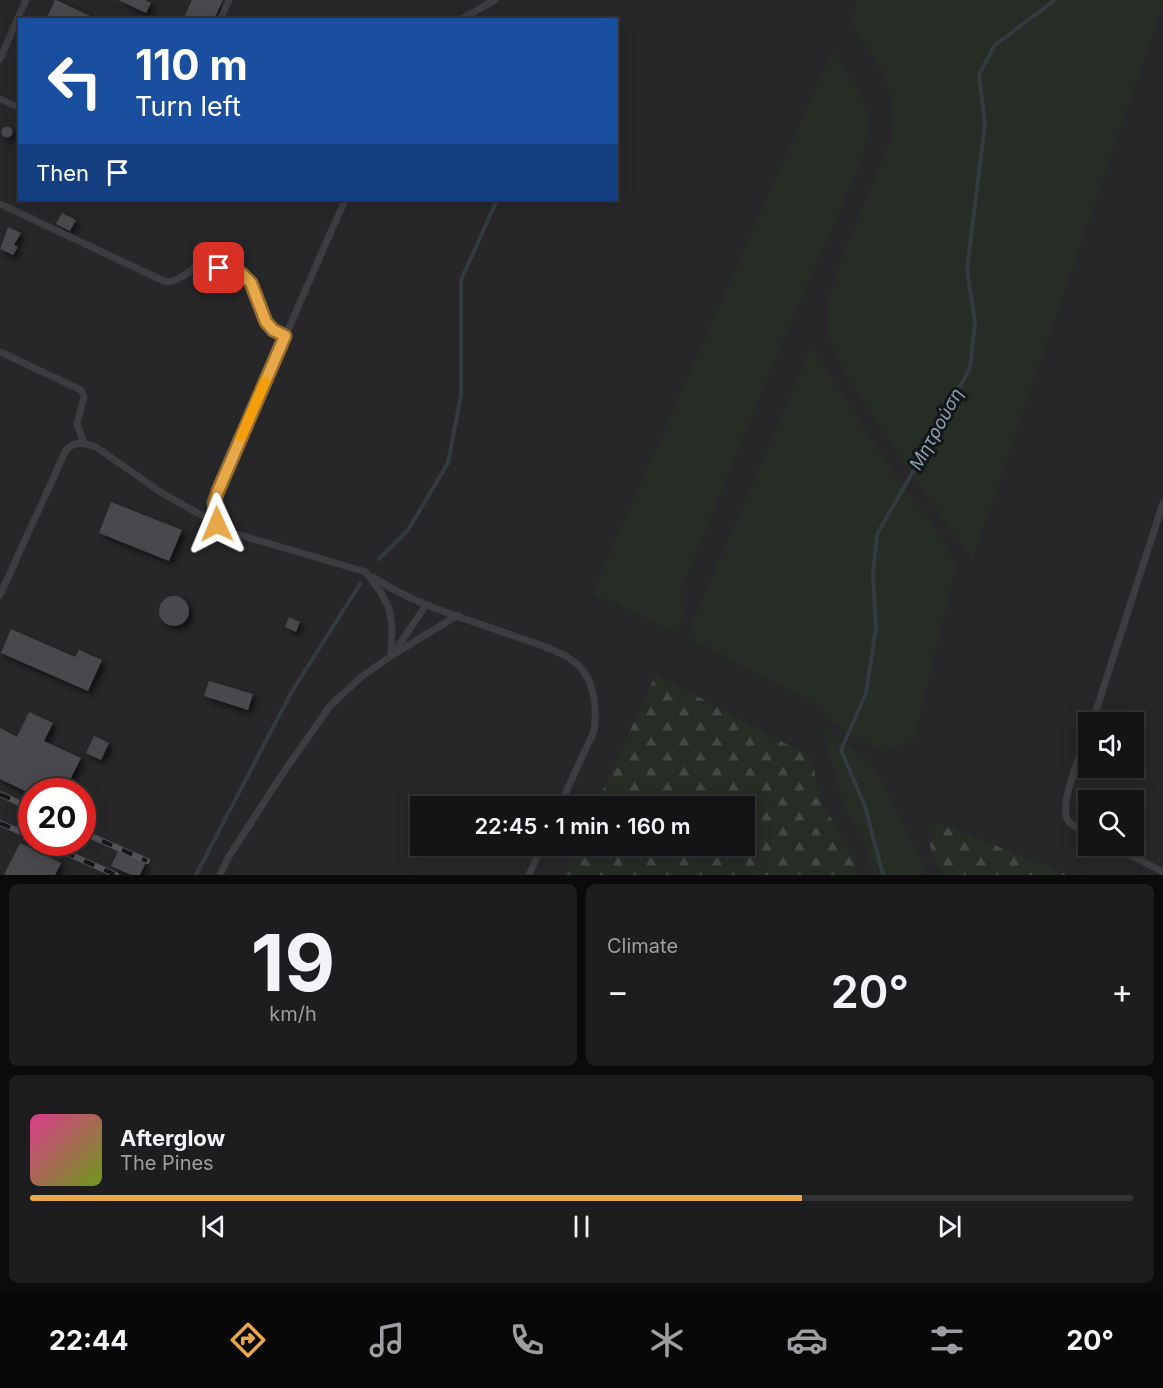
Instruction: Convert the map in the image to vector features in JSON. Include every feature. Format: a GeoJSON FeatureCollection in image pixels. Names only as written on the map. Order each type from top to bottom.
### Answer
{"type":"FeatureCollection","features":[{"type":"Feature","properties":{"kind":"lane"},"geometry":{"type":"LineString","coordinates":[[0,58],[26,0]]}},
{"type":"Feature","properties":{"kind":"lane"},"geometry":{"type":"LineString","coordinates":[[221,18],[229,0]]}},
{"type":"Feature","properties":{"kind":"lane"},"geometry":{"type":"LineString","coordinates":[[464,18],[495,0]]}},
{"type":"Feature","properties":{"kind":"lane"},"geometry":{"type":"LineString","coordinates":[[0,99],[18,107]]}},
{"type":"Feature","properties":{"kind":"lane"},"geometry":{"type":"LineString","coordinates":[[217,524],[214,503],[218,491],[345,201]]}},
{"type":"Feature","properties":{"kind":"lane"},"geometry":{"type":"LineString","coordinates":[[0,204],[166,282],[174,282],[196,267],[206,266],[242,274],[251,283],[266,322],[273,330],[285,336]]}},
{"type":"Feature","properties":{"kind":"lane"},"geometry":{"type":"LineString","coordinates":[[0,352],[81,390],[84,405],[77,424],[84,443]]}},
{"type":"Feature","properties":{"kind":"lane"},"geometry":{"type":"LineString","coordinates":[[0,595],[66,450],[72,444],[84,443],[96,447],[162,493],[233,533],[366,572],[393,590],[426,605],[547,648],[577,664],[587,676],[595,704],[596,719],[594,731],[564,796]]}},
{"type":"Feature","properties":{"kind":"lane"},"geometry":{"type":"LineString","coordinates":[[1096,712],[1163,503]]}},
{"type":"Feature","properties":{"kind":"lane"},"geometry":{"type":"LineString","coordinates":[[366,572],[381,592],[389,608],[392,627],[391,656]]}},
{"type":"Feature","properties":{"kind":"lane"},"geometry":{"type":"LineString","coordinates":[[391,656],[426,605]]}},
{"type":"Feature","properties":{"kind":"lane"},"geometry":{"type":"LineString","coordinates":[[220,875],[228,858],[281,776],[330,706],[362,677],[391,656],[458,615]]}},
{"type":"Feature","properties":{"kind":"lane"},"geometry":{"type":"LineString","coordinates":[[1078,763],[1068,791],[1065,811],[1070,823],[1078,827]]}},
{"type":"Feature","properties":{"kind":"lane"},"geometry":{"type":"LineString","coordinates":[[529,875],[538,856]]}},
{"type":"Feature","properties":{"kind":"lane"},"geometry":{"type":"LineString","coordinates":[[1132,856],[1163,872]]}},
{"type":"Feature","properties":{"kind":"shaded area"},"geometry":{"type":"Polygon","coordinates":[[[0,0],[1163,0],[1163,875],[0,875],[0,0]]]}},
{"type":"Feature","properties":{"kind":"green space"},"geometry":{"type":"Polygon","coordinates":[[[857,0],[1163,0],[972,561],[876,422],[835,356],[828,328],[827,304],[840,261],[891,139],[894,111],[884,75],[852,25],[857,0]]]}},
{"type":"Feature","properties":{"kind":"green space"},"geometry":{"type":"Polygon","coordinates":[[[833,49],[860,92],[869,122],[863,157],[777,355],[681,590],[683,618],[678,633],[592,593],[833,49]]]}},
{"type":"Feature","properties":{"kind":"green space"},"geometry":{"type":"Polygon","coordinates":[[[811,347],[905,489],[943,538],[956,567],[914,742],[882,751],[833,723],[810,700],[686,637],[811,347]]]}},
{"type":"Feature","properties":{"kind":"green space"},"geometry":{"type":"Polygon","coordinates":[[[656,674],[812,758],[823,804],[847,846],[858,875],[563,875],[572,856],[755,856],[755,796],[600,796],[656,674]]]}},
{"type":"Feature","properties":{"kind":"green space"},"geometry":{"type":"Polygon","coordinates":[[[822,726],[865,757],[880,779],[928,875],[873,875],[863,838],[848,815],[839,792],[822,726]]]}},
{"type":"Feature","properties":{"kind":"green space"},"geometry":{"type":"Polygon","coordinates":[[[939,823],[1068,875],[943,875],[934,857],[929,838],[930,825],[939,823]]]}},
{"type":"Feature","properties":{"kind":"building"},"geometry":{"type":"Polygon","coordinates":[[[56,0],[95,18],[47,18],[56,0]]]}},
{"type":"Feature","properties":{"kind":"building"},"geometry":{"type":"Polygon","coordinates":[[[118,0],[145,0],[151,3],[146,13],[118,0]]]}},
{"type":"Feature","properties":{"kind":"building"},"geometry":{"type":"Polygon","coordinates":[[[192,0],[223,0],[215,18],[184,18],[192,0]]]}},
{"type":"Feature","properties":{"kind":"building"},"geometry":{"type":"Polygon","coordinates":[[[7,127],[11,128],[11,136],[7,137],[3,136],[2,132],[3,128],[7,127]]]}},
{"type":"Feature","properties":{"kind":"building"},"geometry":{"type":"Polygon","coordinates":[[[62,213],[76,220],[70,231],[56,224],[62,213]]]}},
{"type":"Feature","properties":{"kind":"building"},"geometry":{"type":"Polygon","coordinates":[[[8,227],[21,233],[14,245],[18,247],[13,255],[0,249],[8,227]]]}},
{"type":"Feature","properties":{"kind":"building"},"geometry":{"type":"Polygon","coordinates":[[[111,502],[182,530],[169,561],[99,533],[111,502]]]}},
{"type":"Feature","properties":{"kind":"building"},"geometry":{"type":"Polygon","coordinates":[[[174,596],[185,600],[189,611],[185,622],[174,626],[163,622],[159,611],[163,600],[174,596]]]}},
{"type":"Feature","properties":{"kind":"building"},"geometry":{"type":"Polygon","coordinates":[[[289,617],[300,622],[296,632],[285,627],[289,617]]]}},
{"type":"Feature","properties":{"kind":"building"},"geometry":{"type":"Polygon","coordinates":[[[11,629],[75,657],[79,650],[102,660],[88,691],[1,653],[11,629]]]}},
{"type":"Feature","properties":{"kind":"building"},"geometry":{"type":"Polygon","coordinates":[[[209,681],[253,694],[248,710],[204,696],[209,681]]]}},
{"type":"Feature","properties":{"kind":"building"},"geometry":{"type":"Polygon","coordinates":[[[29,712],[53,723],[44,741],[81,758],[71,778],[18,778],[18,788],[0,779],[0,728],[17,737],[29,712]]]}},
{"type":"Feature","properties":{"kind":"building"},"geometry":{"type":"Polygon","coordinates":[[[94,736],[109,743],[101,760],[86,753],[94,736]]]}},
{"type":"Feature","properties":{"kind":"building"},"geometry":{"type":"Polygon","coordinates":[[[18,847],[18,856],[47,856],[61,863],[55,875],[4,875],[18,847]]]}},
{"type":"Feature","properties":{"kind":"building"},"geometry":{"type":"Polygon","coordinates":[[[119,849],[146,862],[140,875],[131,875],[111,866],[119,849]]]}},
{"type":"Feature","properties":{"kind":"waterway","name":"Μητρούση"},"geometry":{"type":"LineString","coordinates":[[883,875],[865,806],[841,750],[866,693],[876,628],[873,575],[877,534],[970,368],[975,322],[967,270],[985,124],[979,74],[995,45],[1055,0]]}},
{"type":"Feature","properties":{"kind":"waterway"},"geometry":{"type":"LineString","coordinates":[[379,559],[408,530],[448,463],[461,395],[461,280],[497,201]]}},
{"type":"Feature","properties":{"kind":"waterway"},"geometry":{"type":"LineString","coordinates":[[196,875],[291,693],[360,584]]}},
{"type":"Feature","properties":{"kind":"railway"},"geometry":{"type":"LineString","coordinates":[[0,794],[18,802]]}},
{"type":"Feature","properties":{"kind":"railway"},"geometry":{"type":"LineString","coordinates":[[0,823],[18,831]]}},
{"type":"Feature","properties":{"kind":"railway"},"geometry":{"type":"LineString","coordinates":[[96,838],[147,861]]}},
{"type":"Feature","properties":{"kind":"railway"},"geometry":{"type":"LineString","coordinates":[[73,856],[116,875]]}},
{"type":"Feature","properties":{"kind":"slow traffic"},"geometry":{"type":"LineString","coordinates":[[241,437],[265,381]]}},
{"type":"Feature","properties":{"kind":"route"},"geometry":{"type":"LineString","coordinates":[[217,524],[214,503],[218,491],[285,336],[273,330],[266,322],[251,283],[242,274],[219,268]]}}]}
